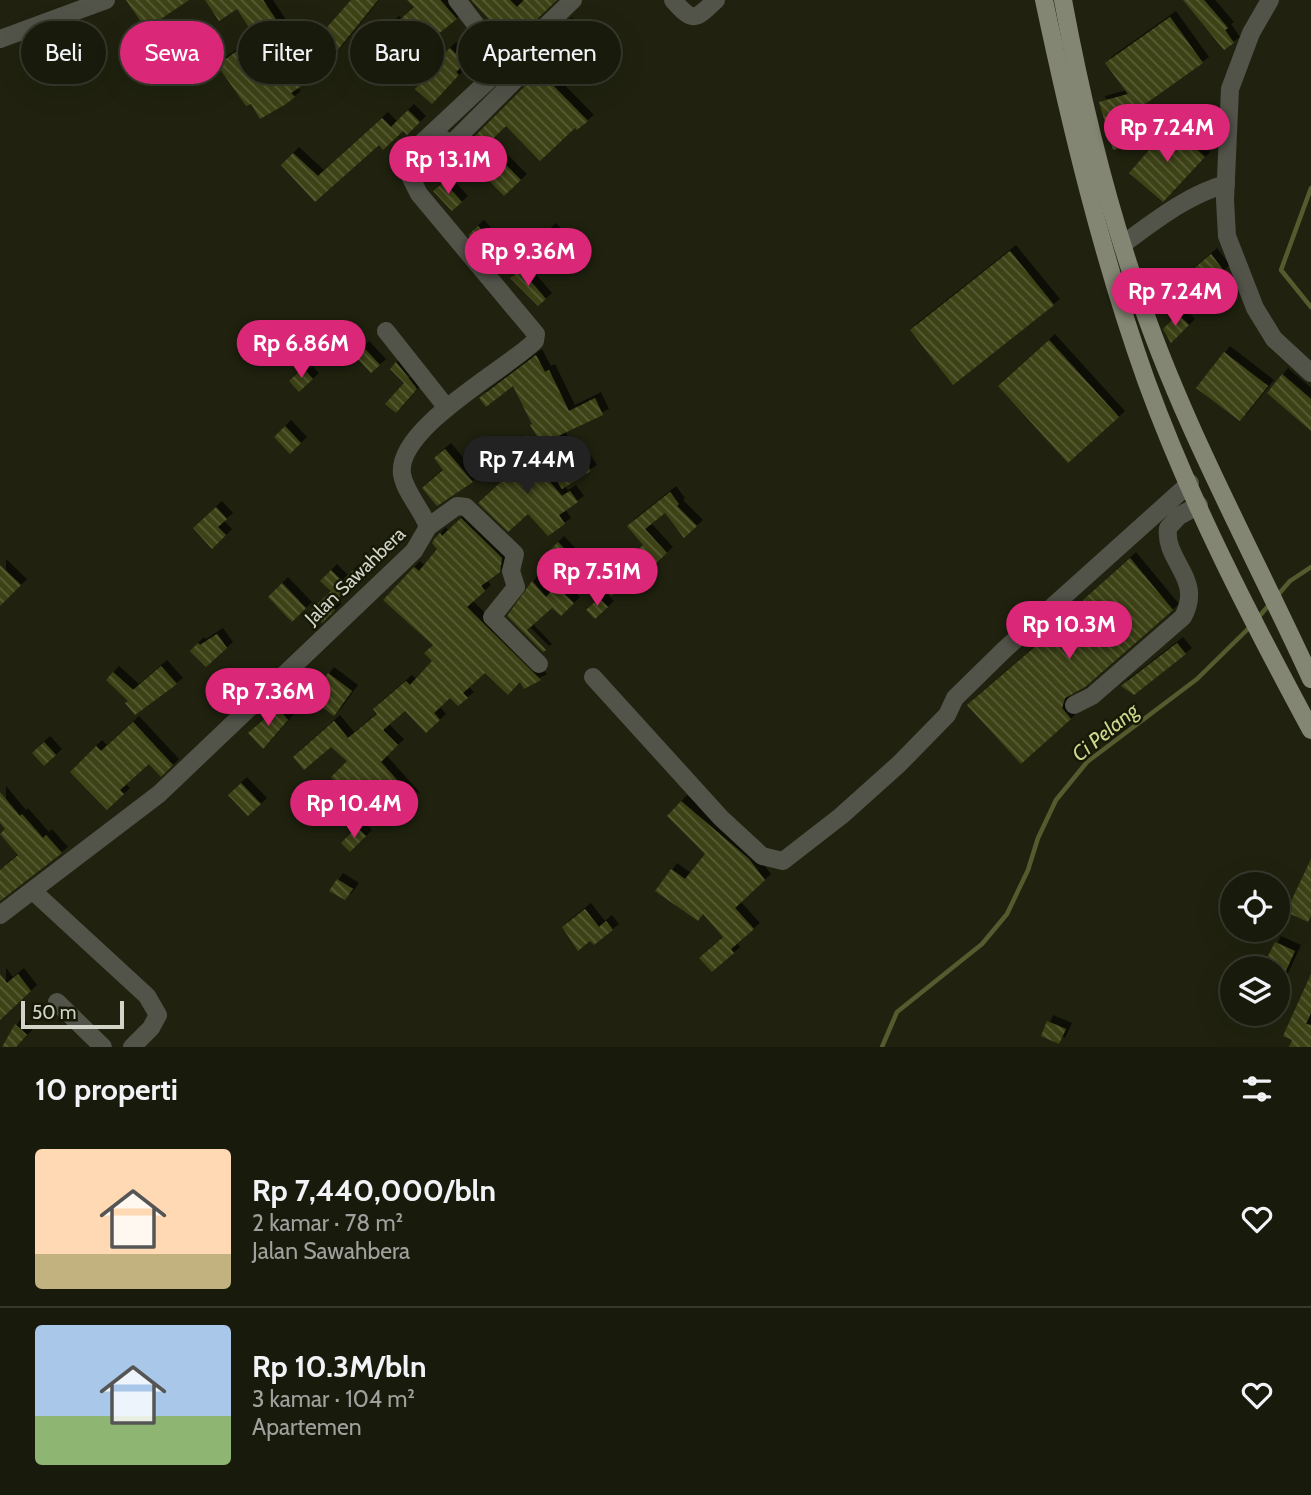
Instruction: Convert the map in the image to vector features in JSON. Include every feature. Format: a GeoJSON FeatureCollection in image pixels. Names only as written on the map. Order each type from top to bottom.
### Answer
{"type":"FeatureCollection","features":[{"type":"Feature","properties":{"kind":"main road"},"geometry":{"type":"LineString","coordinates":[[1044,0],[1147,381],[1225,564],[1311,730]]}},
{"type":"Feature","properties":{"kind":"main road"},"geometry":{"type":"LineString","coordinates":[[1063,0],[1088,159],[1123,244],[1136,289],[1168,369],[1248,549],[1311,679]]}},
{"type":"Feature","properties":{"kind":"street"},"geometry":{"type":"LineString","coordinates":[[0,39],[68,6],[106,0]]}},
{"type":"Feature","properties":{"kind":"street"},"geometry":{"type":"LineString","coordinates":[[457,0],[473,21]]}},
{"type":"Feature","properties":{"kind":"street","name":"Jalan Sawahbera"},"geometry":{"type":"LineString","coordinates":[[551,21],[573,0]]}},
{"type":"Feature","properties":{"kind":"street"},"geometry":{"type":"LineString","coordinates":[[673,0],[684,14],[692,18],[700,16],[716,0]]}},
{"type":"Feature","properties":{"kind":"street"},"geometry":{"type":"LineString","coordinates":[[1270,0],[1251,33],[1230,89],[1227,236],[1255,308],[1274,339],[1311,373]]}},
{"type":"Feature","properties":{"kind":"street","name":"Jalan Sawahbera"},"geometry":{"type":"LineString","coordinates":[[0,915],[34,892],[176,780],[272,683],[414,551],[428,527],[424,514],[402,476],[407,450],[447,408],[528,349],[535,341],[536,334],[419,194],[408,172],[408,164],[415,149],[485,84]]}},
{"type":"Feature","properties":{"kind":"street"},"geometry":{"type":"LineString","coordinates":[[1123,244],[1168,211],[1211,188],[1226,184]]}},
{"type":"Feature","properties":{"kind":"street"},"geometry":{"type":"LineString","coordinates":[[386,331],[447,408]]}},
{"type":"Feature","properties":{"kind":"street"},"geometry":{"type":"LineString","coordinates":[[593,677],[721,818],[762,856],[783,861],[841,816],[899,764],[947,715],[955,698],[1004,650],[1190,484]]}},
{"type":"Feature","properties":{"kind":"street"},"geometry":{"type":"LineString","coordinates":[[1074,705],[1092,696],[1183,617],[1190,603],[1190,591],[1169,543],[1168,528],[1179,516],[1199,505]]}},
{"type":"Feature","properties":{"kind":"street"},"geometry":{"type":"LineString","coordinates":[[428,527],[457,506],[466,507],[515,554],[511,574],[516,587],[493,612],[492,617],[539,664]]}},
{"type":"Feature","properties":{"kind":"street"},"geometry":{"type":"LineString","coordinates":[[34,892],[152,1002],[158,1015],[140,1044]]}},
{"type":"Feature","properties":{"kind":"street"},"geometry":{"type":"LineString","coordinates":[[57,1002],[103,1047]]}},
{"type":"Feature","properties":{"kind":"building"},"geometry":{"type":"Polygon","coordinates":[[[126,0],[189,0],[158,21],[140,21],[126,0]]]}},
{"type":"Feature","properties":{"kind":"building"},"geometry":{"type":"Polygon","coordinates":[[[205,0],[263,0],[277,21],[245,21],[237,9],[219,21],[205,0]]]}},
{"type":"Feature","properties":{"kind":"building"},"geometry":{"type":"Polygon","coordinates":[[[351,0],[378,0],[361,21],[350,21],[350,35],[336,52],[336,21],[332,21],[351,0]]]}},
{"type":"Feature","properties":{"kind":"building"},"geometry":{"type":"Polygon","coordinates":[[[407,0],[440,0],[457,19],[444,29],[444,21],[398,21],[414,7],[407,0]]]}},
{"type":"Feature","properties":{"kind":"building"},"geometry":{"type":"Polygon","coordinates":[[[471,0],[510,0],[517,7],[524,0],[557,0],[535,21],[490,21],[471,0]]]}},
{"type":"Feature","properties":{"kind":"building"},"geometry":{"type":"Polygon","coordinates":[[[1183,0],[1204,0],[1228,28],[1225,30],[1234,43],[1224,50],[1183,0]]]}},
{"type":"Feature","properties":{"kind":"building"},"geometry":{"type":"Polygon","coordinates":[[[1170,17],[1203,63],[1124,119],[1131,145],[1113,150],[1099,102],[1128,94],[1105,63],[1170,17]]]}},
{"type":"Feature","properties":{"kind":"building"},"geometry":{"type":"Polygon","coordinates":[[[450,48],[458,56],[458,76],[432,104],[415,89],[419,84],[444,84],[444,54],[450,48]]]}},
{"type":"Feature","properties":{"kind":"building"},"geometry":{"type":"Polygon","coordinates":[[[237,51],[238,84],[304,84],[291,93],[295,97],[260,119],[251,104],[246,106],[224,75],[224,60],[237,51]]]}},
{"type":"Feature","properties":{"kind":"building"},"geometry":{"type":"Polygon","coordinates":[[[525,84],[552,84],[588,121],[577,130],[575,128],[540,161],[506,126],[486,145],[521,180],[504,196],[460,151],[525,84]]]}},
{"type":"Feature","properties":{"kind":"building"},"geometry":{"type":"Polygon","coordinates":[[[408,110],[420,122],[407,135],[403,131],[383,150],[379,145],[315,202],[281,165],[293,153],[318,176],[382,118],[391,127],[408,110]]]}},
{"type":"Feature","properties":{"kind":"building"},"geometry":{"type":"Polygon","coordinates":[[[1170,126],[1205,157],[1163,202],[1129,173],[1170,126]]]}},
{"type":"Feature","properties":{"kind":"building"},"geometry":{"type":"Polygon","coordinates":[[[444,182],[462,202],[452,211],[433,191],[444,182]]]}},
{"type":"Feature","properties":{"kind":"building"},"geometry":{"type":"Polygon","coordinates":[[[478,226],[498,248],[487,258],[468,235],[478,226]]]}},
{"type":"Feature","properties":{"kind":"building"},"geometry":{"type":"Polygon","coordinates":[[[550,229],[568,249],[555,261],[537,241],[550,229]]]}},
{"type":"Feature","properties":{"kind":"building"},"geometry":{"type":"Polygon","coordinates":[[[1010,251],[1054,305],[953,385],[910,330],[1010,251]]]}},
{"type":"Feature","properties":{"kind":"building"},"geometry":{"type":"Polygon","coordinates":[[[1211,254],[1224,271],[1188,302],[1173,286],[1211,254]]]}},
{"type":"Feature","properties":{"kind":"building"},"geometry":{"type":"Polygon","coordinates":[[[521,270],[546,299],[538,306],[510,278],[521,270]]]}},
{"type":"Feature","properties":{"kind":"building"},"geometry":{"type":"Polygon","coordinates":[[[1178,314],[1189,325],[1171,343],[1163,329],[1178,314]]]}},
{"type":"Feature","properties":{"kind":"building"},"geometry":{"type":"Polygon","coordinates":[[[1049,340],[1119,417],[1068,463],[998,386],[1049,340]]]}},
{"type":"Feature","properties":{"kind":"building"},"geometry":{"type":"Polygon","coordinates":[[[363,347],[380,365],[371,373],[354,355],[363,347]]]}},
{"type":"Feature","properties":{"kind":"building"},"geometry":{"type":"Polygon","coordinates":[[[1224,352],[1268,386],[1240,421],[1196,388],[1224,352]]]}},
{"type":"Feature","properties":{"kind":"building"},"geometry":{"type":"Polygon","coordinates":[[[536,355],[545,372],[549,370],[569,411],[595,398],[603,415],[558,436],[578,467],[585,462],[591,471],[562,489],[557,481],[563,477],[530,425],[532,424],[513,386],[486,407],[479,398],[536,355]]]}},
{"type":"Feature","properties":{"kind":"building"},"geometry":{"type":"Polygon","coordinates":[[[396,362],[417,389],[396,413],[385,404],[404,383],[390,369],[396,362]]]}},
{"type":"Feature","properties":{"kind":"building"},"geometry":{"type":"Polygon","coordinates":[[[303,368],[313,379],[299,392],[289,381],[303,368]]]}},
{"type":"Feature","properties":{"kind":"building"},"geometry":{"type":"Polygon","coordinates":[[[1282,374],[1311,399],[1311,431],[1267,393],[1282,374]]]}},
{"type":"Feature","properties":{"kind":"building"},"geometry":{"type":"Polygon","coordinates":[[[285,426],[301,443],[290,454],[274,437],[285,426]]]}},
{"type":"Feature","properties":{"kind":"building"},"geometry":{"type":"Polygon","coordinates":[[[515,441],[562,496],[570,491],[578,502],[559,515],[565,524],[548,536],[528,514],[508,532],[478,503],[516,468],[503,451],[515,441]]]}},
{"type":"Feature","properties":{"kind":"building"},"geometry":{"type":"Polygon","coordinates":[[[445,449],[473,482],[437,506],[422,488],[443,470],[434,458],[445,449]]]}},
{"type":"Feature","properties":{"kind":"building"},"geometry":{"type":"Polygon","coordinates":[[[670,492],[679,504],[677,506],[697,526],[684,538],[665,513],[645,529],[667,553],[642,576],[611,596],[601,582],[627,565],[624,562],[643,545],[627,526],[670,492]]]}},
{"type":"Feature","properties":{"kind":"building"},"geometry":{"type":"Polygon","coordinates":[[[216,507],[227,519],[218,527],[226,535],[212,549],[193,528],[216,507]]]}},
{"type":"Feature","properties":{"kind":"building"},"geometry":{"type":"Polygon","coordinates":[[[461,518],[502,558],[500,572],[481,586],[485,591],[467,607],[541,680],[524,689],[520,682],[508,695],[485,673],[463,693],[468,698],[458,706],[450,698],[434,713],[440,720],[426,733],[405,711],[383,730],[398,745],[381,762],[415,800],[393,790],[386,796],[381,790],[359,808],[331,777],[347,761],[331,747],[304,770],[293,757],[334,721],[348,738],[377,714],[373,709],[406,681],[410,685],[432,661],[424,653],[433,645],[383,600],[414,567],[419,571],[437,549],[432,543],[435,538],[440,533],[442,536],[461,518]]]}},
{"type":"Feature","properties":{"kind":"building"},"geometry":{"type":"Polygon","coordinates":[[[558,542],[576,561],[564,573],[546,554],[558,542]]]}},
{"type":"Feature","properties":{"kind":"building"},"geometry":{"type":"Polygon","coordinates":[[[1130,558],[1173,610],[1085,687],[1065,698],[1062,708],[1071,719],[1021,764],[967,705],[1086,603],[1083,600],[1130,558]]]}},
{"type":"Feature","properties":{"kind":"building"},"geometry":{"type":"Polygon","coordinates":[[[0,565],[21,585],[0,606],[0,565]]]}},
{"type":"Feature","properties":{"kind":"building"},"geometry":{"type":"Polygon","coordinates":[[[331,570],[342,581],[353,570],[360,576],[332,605],[335,610],[322,623],[310,611],[331,591],[320,581],[331,570]]]}},
{"type":"Feature","properties":{"kind":"building"},"geometry":{"type":"Polygon","coordinates":[[[532,581],[546,597],[556,586],[574,603],[561,616],[552,608],[527,630],[546,650],[543,652],[507,616],[532,581]]]}},
{"type":"Feature","properties":{"kind":"building"},"geometry":{"type":"Polygon","coordinates":[[[282,583],[306,608],[292,622],[268,597],[282,583]]]}},
{"type":"Feature","properties":{"kind":"building"},"geometry":{"type":"Polygon","coordinates":[[[599,598],[608,607],[595,619],[586,610],[599,598]]]}},
{"type":"Feature","properties":{"kind":"building"},"geometry":{"type":"Polygon","coordinates":[[[217,634],[227,648],[206,667],[190,651],[198,643],[200,645],[217,634]]]}},
{"type":"Feature","properties":{"kind":"building"},"geometry":{"type":"Polygon","coordinates":[[[1177,643],[1186,654],[1134,695],[1121,686],[1177,643]]]}},
{"type":"Feature","properties":{"kind":"building"},"geometry":{"type":"Polygon","coordinates":[[[161,666],[177,684],[135,715],[125,703],[128,701],[106,680],[113,672],[133,690],[161,666]]]}},
{"type":"Feature","properties":{"kind":"building"},"geometry":{"type":"Polygon","coordinates":[[[328,673],[352,691],[334,716],[322,707],[328,698],[316,689],[328,673]]]}},
{"type":"Feature","properties":{"kind":"building"},"geometry":{"type":"Polygon","coordinates":[[[277,708],[288,720],[263,749],[248,733],[277,708]]]}},
{"type":"Feature","properties":{"kind":"building"},"geometry":{"type":"Polygon","coordinates":[[[133,722],[173,765],[161,777],[149,764],[120,790],[124,794],[107,810],[70,772],[96,746],[101,751],[133,722]]]}},
{"type":"Feature","properties":{"kind":"building"},"geometry":{"type":"Polygon","coordinates":[[[44,742],[56,755],[44,766],[32,753],[44,742]]]}},
{"type":"Feature","properties":{"kind":"building"},"geometry":{"type":"Polygon","coordinates":[[[241,783],[261,804],[248,816],[228,795],[241,783]]]}},
{"type":"Feature","properties":{"kind":"building"},"geometry":{"type":"Polygon","coordinates":[[[0,792],[20,816],[22,814],[43,838],[46,835],[62,853],[0,901],[0,870],[18,855],[0,834],[5,829],[0,823],[0,792]]]}},
{"type":"Feature","properties":{"kind":"building"},"geometry":{"type":"Polygon","coordinates":[[[681,801],[749,859],[765,880],[735,908],[754,929],[731,949],[734,953],[712,972],[699,958],[723,937],[703,914],[698,921],[655,891],[671,869],[685,879],[705,854],[667,816],[681,801]]]}},
{"type":"Feature","properties":{"kind":"building"},"geometry":{"type":"Polygon","coordinates":[[[357,827],[366,836],[350,852],[341,843],[357,827]]]}},
{"type":"Feature","properties":{"kind":"building"},"geometry":{"type":"Polygon","coordinates":[[[1311,859],[1311,916],[1308,922],[1290,914],[1290,904],[1311,859]]]}},
{"type":"Feature","properties":{"kind":"building"},"geometry":{"type":"Polygon","coordinates":[[[337,879],[353,889],[345,900],[329,891],[337,879]]]}},
{"type":"Feature","properties":{"kind":"building"},"geometry":{"type":"Polygon","coordinates":[[[585,909],[599,927],[606,921],[613,930],[594,945],[590,941],[578,951],[562,927],[585,909]]]}},
{"type":"Feature","properties":{"kind":"building"},"geometry":{"type":"Polygon","coordinates":[[[1275,942],[1295,951],[1290,962],[1290,956],[1268,956],[1275,942]]]}},
{"type":"Feature","properties":{"kind":"building"},"geometry":{"type":"Polygon","coordinates":[[[0,974],[7,983],[18,974],[31,991],[0,1020],[0,974]]]}},
{"type":"Feature","properties":{"kind":"building"},"geometry":{"type":"Polygon","coordinates":[[[1311,974],[1311,1013],[1306,1024],[1311,1025],[1311,1047],[1289,1047],[1292,1040],[1283,1036],[1290,1026],[1311,974]]]}},
{"type":"Feature","properties":{"kind":"building"},"geometry":{"type":"Polygon","coordinates":[[[1047,1021],[1066,1029],[1059,1044],[1041,1036],[1047,1021]]]}},
{"type":"Feature","properties":{"kind":"building"},"geometry":{"type":"Polygon","coordinates":[[[15,1024],[27,1035],[16,1047],[2,1047],[15,1024]]]}},
{"type":"Feature","properties":{"kind":"waterway","name":"Ci Pelang"},"geometry":{"type":"LineString","coordinates":[[1311,188],[1281,270],[1311,307]]}},
{"type":"Feature","properties":{"kind":"waterway","name":"Ci Pelang"},"geometry":{"type":"LineString","coordinates":[[1277,596],[1290,581],[1311,567]]}},
{"type":"Feature","properties":{"kind":"waterway","name":"Ci Pelang"},"geometry":{"type":"LineString","coordinates":[[1256,620],[1269,605]]}},
{"type":"Feature","properties":{"kind":"waterway","name":"Ci Pelang"},"geometry":{"type":"LineString","coordinates":[[882,1047],[897,1012],[982,944],[1007,914],[1056,800],[1087,762],[1197,679],[1251,626]]}}]}
